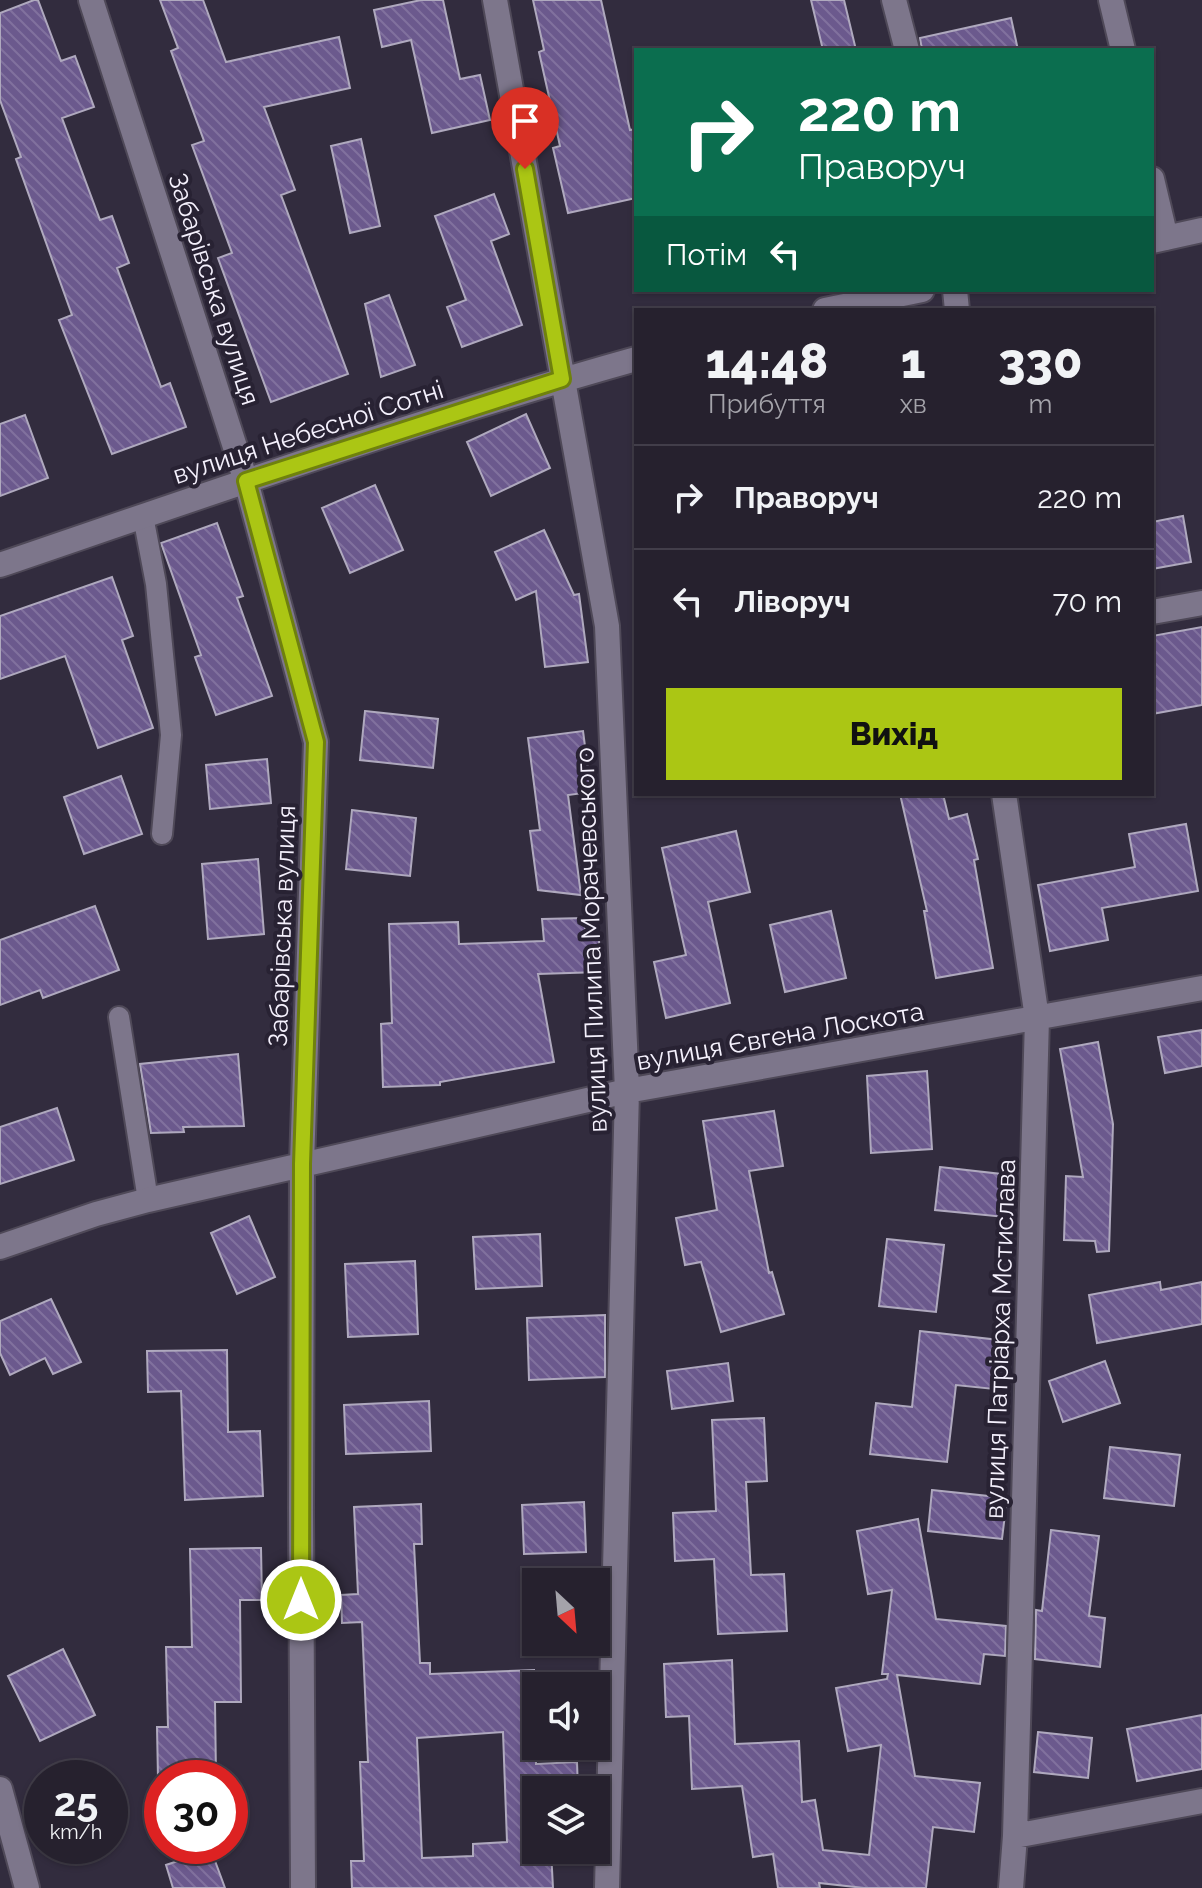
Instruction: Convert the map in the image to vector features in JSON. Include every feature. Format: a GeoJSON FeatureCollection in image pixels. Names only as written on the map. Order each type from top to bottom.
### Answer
{"type":"FeatureCollection","features":[{"type":"Feature","properties":{"kind":"street","name":"Забарівська вулиця"},"geometry":{"type":"LineString","coordinates":[[91,0],[246,481],[316,742],[302,1164],[303,1888]]}},
{"type":"Feature","properties":{"kind":"street","name":"вулиця Пилипа Морачевського"},"geometry":{"type":"LineString","coordinates":[[495,0],[607,626],[627,1091],[607,1888]]}},
{"type":"Feature","properties":{"kind":"street"},"geometry":{"type":"LineString","coordinates":[[894,0],[906,48]]}},
{"type":"Feature","properties":{"kind":"street"},"geometry":{"type":"LineString","coordinates":[[1111,0],[1123,48]]}},
{"type":"Feature","properties":{"kind":"street"},"geometry":{"type":"LineString","coordinates":[[1154,196],[1159,239],[1202,230]]}},
{"type":"Feature","properties":{"kind":"street"},"geometry":{"type":"LineString","coordinates":[[835,308],[912,292]]}},
{"type":"Feature","properties":{"kind":"street","name":"вулиця Небесної Сотні"},"geometry":{"type":"LineString","coordinates":[[0,565],[246,481],[562,379],[634,360]]}},
{"type":"Feature","properties":{"kind":"street"},"geometry":{"type":"LineString","coordinates":[[1154,612],[1202,603]]}},
{"type":"Feature","properties":{"kind":"street","name":"вулиця Патріарха Мстислава"},"geometry":{"type":"LineString","coordinates":[[1004,796],[1037,1018],[1015,1836],[1011,1888]]}},
{"type":"Feature","properties":{"kind":"street","name":"вулиця Євгена Лоскота"},"geometry":{"type":"LineString","coordinates":[[0,1247],[148,1200],[627,1091],[1202,988]]}},
{"type":"Feature","properties":{"kind":"street"},"geometry":{"type":"LineString","coordinates":[[0,1789],[27,1888]]}},
{"type":"Feature","properties":{"kind":"street"},"geometry":{"type":"LineString","coordinates":[[1015,1836],[1202,1801]]}},
{"type":"Feature","properties":{"kind":"lane"},"geometry":{"type":"LineString","coordinates":[[143,516],[156,584],[171,735],[162,834]]}},
{"type":"Feature","properties":{"kind":"lane"},"geometry":{"type":"LineString","coordinates":[[119,1017],[148,1200]]}},
{"type":"Feature","properties":{"kind":"building"},"geometry":{"type":"Polygon","coordinates":[[[38,0],[61,61],[75,56],[94,107],[62,118],[100,220],[112,216],[129,263],[117,268],[161,387],[170,383],[186,427],[112,454],[59,320],[72,315],[16,159],[21,157],[0,100],[0,13],[38,0]]]}},
{"type":"Feature","properties":{"kind":"building"},"geometry":{"type":"Polygon","coordinates":[[[160,0],[203,0],[226,62],[339,37],[350,88],[264,107],[295,190],[281,195],[348,374],[271,402],[218,258],[232,253],[192,145],[204,141],[171,51],[178,48],[160,0]]]}},
{"type":"Feature","properties":{"kind":"building"},"geometry":{"type":"Polygon","coordinates":[[[421,0],[443,0],[460,79],[480,75],[490,120],[432,133],[411,40],[382,47],[374,10],[421,0]]]}},
{"type":"Feature","properties":{"kind":"building"},"geometry":{"type":"Polygon","coordinates":[[[533,0],[601,0],[630,130],[634,129],[634,198],[568,213],[553,148],[560,146],[539,52],[544,50],[533,0]]]}},
{"type":"Feature","properties":{"kind":"building"},"geometry":{"type":"Polygon","coordinates":[[[811,0],[844,0],[856,48],[823,48],[811,0]]]}},
{"type":"Feature","properties":{"kind":"building"},"geometry":{"type":"Polygon","coordinates":[[[1011,18],[1018,48],[922,48],[920,38],[1011,18]]]}},
{"type":"Feature","properties":{"kind":"building"},"geometry":{"type":"Polygon","coordinates":[[[361,139],[380,226],[350,233],[331,146],[361,139]]]}},
{"type":"Feature","properties":{"kind":"building"},"geometry":{"type":"Polygon","coordinates":[[[494,194],[509,234],[491,241],[522,325],[462,347],[447,307],[466,300],[435,216],[494,194]]]}},
{"type":"Feature","properties":{"kind":"building"},"geometry":{"type":"Polygon","coordinates":[[[389,295],[415,365],[381,377],[365,304],[389,295]]]}},
{"type":"Feature","properties":{"kind":"building"},"geometry":{"type":"Polygon","coordinates":[[[526,414],[550,468],[491,496],[467,442],[526,414]]]}},
{"type":"Feature","properties":{"kind":"building"},"geometry":{"type":"Polygon","coordinates":[[[25,415],[48,478],[0,496],[0,424],[25,415]]]}},
{"type":"Feature","properties":{"kind":"building"},"geometry":{"type":"Polygon","coordinates":[[[375,485],[403,550],[350,573],[322,508],[375,485]]]}},
{"type":"Feature","properties":{"kind":"building"},"geometry":{"type":"Polygon","coordinates":[[[1183,516],[1191,562],[1154,569],[1154,522],[1183,516]]]}},
{"type":"Feature","properties":{"kind":"building"},"geometry":{"type":"Polygon","coordinates":[[[217,523],[243,596],[237,598],[272,696],[216,715],[195,657],[201,655],[161,543],[217,523]]]}},
{"type":"Feature","properties":{"kind":"building"},"geometry":{"type":"Polygon","coordinates":[[[544,530],[574,595],[579,594],[588,662],[545,667],[536,591],[516,600],[495,552],[544,530]]]}},
{"type":"Feature","properties":{"kind":"building"},"geometry":{"type":"Polygon","coordinates":[[[112,577],[133,636],[122,640],[153,728],[98,748],[65,656],[0,679],[0,616],[112,577]]]}},
{"type":"Feature","properties":{"kind":"building"},"geometry":{"type":"Polygon","coordinates":[[[1202,627],[1202,705],[1154,714],[1154,636],[1202,627]]]}},
{"type":"Feature","properties":{"kind":"building"},"geometry":{"type":"Polygon","coordinates":[[[365,711],[438,719],[433,768],[360,760],[365,711]]]}},
{"type":"Feature","properties":{"kind":"building"},"geometry":{"type":"Polygon","coordinates":[[[583,731],[591,792],[568,795],[581,895],[538,890],[530,831],[540,830],[528,738],[583,731]]]}},
{"type":"Feature","properties":{"kind":"building"},"geometry":{"type":"Polygon","coordinates":[[[267,759],[271,803],[210,809],[206,765],[267,759]]]}},
{"type":"Feature","properties":{"kind":"building"},"geometry":{"type":"Polygon","coordinates":[[[121,776],[142,834],[84,854],[64,797],[121,776]]]}},
{"type":"Feature","properties":{"kind":"building"},"geometry":{"type":"Polygon","coordinates":[[[900,796],[943,796],[949,819],[967,814],[978,859],[974,860],[993,968],[936,978],[924,911],[927,911],[900,796]]]}},
{"type":"Feature","properties":{"kind":"building"},"geometry":{"type":"Polygon","coordinates":[[[352,810],[416,818],[410,876],[346,869],[352,810]]]}},
{"type":"Feature","properties":{"kind":"building"},"geometry":{"type":"Polygon","coordinates":[[[1186,824],[1198,891],[1102,908],[1108,940],[1050,951],[1038,885],[1135,867],[1129,834],[1186,824]]]}},
{"type":"Feature","properties":{"kind":"building"},"geometry":{"type":"Polygon","coordinates":[[[736,831],[750,892],[708,902],[730,1003],[666,1018],[654,962],[686,955],[662,848],[736,831]]]}},
{"type":"Feature","properties":{"kind":"building"},"geometry":{"type":"Polygon","coordinates":[[[258,859],[264,934],[208,939],[202,864],[258,859]]]}},
{"type":"Feature","properties":{"kind":"building"},"geometry":{"type":"Polygon","coordinates":[[[95,906],[119,970],[43,998],[40,990],[0,1005],[0,940],[95,906]]]}},
{"type":"Feature","properties":{"kind":"building"},"geometry":{"type":"Polygon","coordinates":[[[831,911],[846,978],[785,992],[770,925],[831,911]]]}},
{"type":"Feature","properties":{"kind":"building"},"geometry":{"type":"Polygon","coordinates":[[[584,918],[586,939],[599,939],[600,972],[538,974],[554,1062],[440,1082],[440,1085],[383,1087],[381,1024],[392,1023],[389,924],[458,922],[459,944],[544,941],[542,919],[584,918]]]}},
{"type":"Feature","properties":{"kind":"building"},"geometry":{"type":"Polygon","coordinates":[[[1202,1030],[1202,1066],[1165,1073],[1158,1037],[1202,1030]]]}},
{"type":"Feature","properties":{"kind":"building"},"geometry":{"type":"Polygon","coordinates":[[[1098,1042],[1113,1124],[1109,1251],[1097,1252],[1095,1241],[1064,1240],[1066,1176],[1083,1177],[1060,1049],[1098,1042]]]}},
{"type":"Feature","properties":{"kind":"building"},"geometry":{"type":"Polygon","coordinates":[[[238,1054],[244,1126],[183,1127],[184,1132],[151,1133],[140,1064],[238,1054]]]}},
{"type":"Feature","properties":{"kind":"building"},"geometry":{"type":"Polygon","coordinates":[[[927,1071],[932,1149],[871,1153],[867,1076],[927,1071]]]}},
{"type":"Feature","properties":{"kind":"building"},"geometry":{"type":"Polygon","coordinates":[[[57,1108],[74,1160],[0,1184],[0,1127],[57,1108]]]}},
{"type":"Feature","properties":{"kind":"building"},"geometry":{"type":"Polygon","coordinates":[[[774,1111],[783,1166],[749,1171],[769,1273],[772,1272],[784,1314],[721,1332],[701,1262],[685,1265],[676,1218],[717,1210],[703,1121],[774,1111]]]}},
{"type":"Feature","properties":{"kind":"building"},"geometry":{"type":"Polygon","coordinates":[[[940,1167],[1010,1175],[1005,1217],[935,1210],[940,1167]]]}},
{"type":"Feature","properties":{"kind":"building"},"geometry":{"type":"Polygon","coordinates":[[[249,1216],[275,1277],[237,1294],[211,1233],[249,1216]]]}},
{"type":"Feature","properties":{"kind":"building"},"geometry":{"type":"Polygon","coordinates":[[[540,1234],[542,1286],[476,1289],[473,1237],[540,1234]]]}},
{"type":"Feature","properties":{"kind":"building"},"geometry":{"type":"Polygon","coordinates":[[[887,1239],[944,1245],[936,1312],[879,1306],[887,1239]]]}},
{"type":"Feature","properties":{"kind":"building"},"geometry":{"type":"Polygon","coordinates":[[[415,1261],[418,1334],[348,1337],[345,1264],[415,1261]]]}},
{"type":"Feature","properties":{"kind":"building"},"geometry":{"type":"Polygon","coordinates":[[[1160,1282],[1161,1290],[1202,1282],[1202,1324],[1097,1343],[1089,1295],[1160,1282]]]}},
{"type":"Feature","properties":{"kind":"building"},"geometry":{"type":"Polygon","coordinates":[[[51,1299],[81,1362],[53,1374],[45,1358],[10,1375],[0,1353],[0,1321],[51,1299]]]}},
{"type":"Feature","properties":{"kind":"building"},"geometry":{"type":"Polygon","coordinates":[[[605,1315],[605,1377],[529,1380],[527,1318],[605,1315]]]}},
{"type":"Feature","properties":{"kind":"building"},"geometry":{"type":"Polygon","coordinates":[[[920,1331],[999,1340],[994,1389],[956,1385],[947,1462],[870,1454],[876,1403],[912,1407],[920,1331]]]}},
{"type":"Feature","properties":{"kind":"building"},"geometry":{"type":"Polygon","coordinates":[[[227,1350],[228,1432],[260,1431],[263,1496],[185,1500],[181,1391],[148,1392],[147,1351],[227,1350]]]}},
{"type":"Feature","properties":{"kind":"building"},"geometry":{"type":"Polygon","coordinates":[[[1105,1361],[1120,1403],[1063,1422],[1049,1381],[1105,1361]]]}},
{"type":"Feature","properties":{"kind":"building"},"geometry":{"type":"Polygon","coordinates":[[[728,1363],[733,1401],[672,1409],[667,1371],[728,1363]]]}},
{"type":"Feature","properties":{"kind":"building"},"geometry":{"type":"Polygon","coordinates":[[[429,1401],[431,1451],[346,1454],[344,1405],[429,1401]]]}},
{"type":"Feature","properties":{"kind":"building"},"geometry":{"type":"Polygon","coordinates":[[[764,1418],[767,1481],[746,1482],[751,1575],[784,1574],[787,1631],[718,1634],[714,1559],[675,1561],[673,1513],[716,1511],[712,1420],[764,1418]]]}},
{"type":"Feature","properties":{"kind":"building"},"geometry":{"type":"Polygon","coordinates":[[[1110,1447],[1180,1455],[1174,1506],[1104,1498],[1110,1447]]]}},
{"type":"Feature","properties":{"kind":"building"},"geometry":{"type":"Polygon","coordinates":[[[932,1490],[1007,1498],[1002,1539],[928,1531],[932,1490]]]}},
{"type":"Feature","properties":{"kind":"building"},"geometry":{"type":"Polygon","coordinates":[[[584,1502],[586,1552],[524,1554],[522,1505],[584,1502]]]}},
{"type":"Feature","properties":{"kind":"building"},"geometry":{"type":"Polygon","coordinates":[[[421,1504],[422,1544],[414,1544],[420,1663],[430,1663],[430,1674],[534,1670],[522,1672],[522,1760],[536,1760],[536,1764],[577,1762],[578,1776],[522,1776],[522,1864],[552,1864],[553,1888],[352,1888],[351,1861],[364,1861],[360,1762],[368,1762],[362,1622],[342,1623],[341,1595],[358,1594],[354,1507],[421,1504]],[[503,1732],[417,1738],[422,1858],[473,1856],[473,1844],[507,1842],[503,1732]]]}},
{"type":"Feature","properties":{"kind":"building"},"geometry":{"type":"Polygon","coordinates":[[[918,1519],[936,1619],[1006,1626],[1005,1656],[984,1654],[980,1684],[897,1675],[915,1776],[980,1783],[974,1832],[933,1827],[926,1888],[864,1888],[819,1883],[820,1888],[778,1888],[773,1854],[753,1857],[742,1786],[692,1789],[689,1716],[666,1717],[664,1664],[732,1660],[735,1744],[799,1741],[802,1802],[815,1800],[823,1850],[869,1855],[881,1745],[848,1751],[836,1688],[887,1679],[888,1674],[882,1674],[892,1590],[868,1594],[857,1531],[918,1519]]]}},
{"type":"Feature","properties":{"kind":"building"},"geometry":{"type":"Polygon","coordinates":[[[1051,1530],[1099,1536],[1089,1616],[1105,1618],[1100,1667],[1035,1659],[1036,1610],[1042,1611],[1051,1530]]]}},
{"type":"Feature","properties":{"kind":"building"},"geometry":{"type":"Polygon","coordinates":[[[261,1548],[262,1600],[240,1600],[241,1702],[215,1702],[216,1760],[158,1760],[157,1727],[168,1727],[166,1647],[192,1647],[190,1549],[261,1548]]]}},
{"type":"Feature","properties":{"kind":"building"},"geometry":{"type":"Polygon","coordinates":[[[63,1649],[95,1715],[40,1741],[8,1676],[63,1649]]]}},
{"type":"Feature","properties":{"kind":"building"},"geometry":{"type":"Polygon","coordinates":[[[1202,1715],[1202,1769],[1137,1781],[1127,1729],[1202,1715]]]}},
{"type":"Feature","properties":{"kind":"building"},"geometry":{"type":"Polygon","coordinates":[[[1038,1732],[1092,1738],[1088,1778],[1034,1772],[1038,1732]]]}},
{"type":"Feature","properties":{"kind":"building"},"geometry":{"type":"Polygon","coordinates":[[[216,1864],[225,1888],[173,1888],[166,1865],[216,1864]]]}},
{"type":"Feature","properties":{"kind":"route"},"geometry":{"type":"LineString","coordinates":[[301,1600],[302,1164],[316,742],[246,481],[562,379],[525,169]]}}]}
